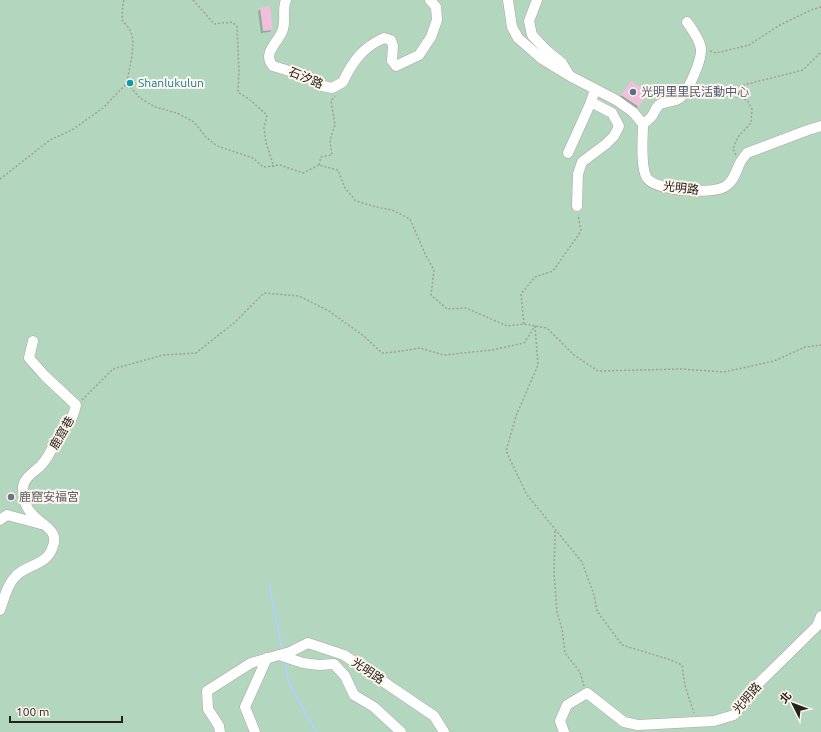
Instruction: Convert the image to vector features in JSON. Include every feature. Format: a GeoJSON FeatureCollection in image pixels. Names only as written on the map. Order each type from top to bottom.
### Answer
{"type":"FeatureCollection","features":[{"type":"Feature","properties":{"kind":"street","name":"石汐路"},"geometry":{"type":"LineString","coordinates":[[286,0],[283,29],[272,46],[269,57],[270,62],[273,66],[309,77],[323,86],[332,88],[344,82],[349,68],[358,56],[376,42],[384,38],[390,40],[393,46],[392,61],[396,66],[419,55],[431,37],[437,20],[436,7],[430,0]]}},
{"type":"Feature","properties":{"kind":"street"},"geometry":{"type":"LineString","coordinates":[[508,0],[512,27],[518,38],[542,59],[633,112],[643,124],[652,116],[658,106],[666,102],[672,102],[681,97],[688,87],[700,55],[701,48],[687,22]]}},
{"type":"Feature","properties":{"kind":"street"},"geometry":{"type":"LineString","coordinates":[[537,0],[529,21],[532,34],[546,50],[562,63],[570,76]]}},
{"type":"Feature","properties":{"kind":"street"},"geometry":{"type":"LineString","coordinates":[[568,153],[591,102],[595,89]]}},
{"type":"Feature","properties":{"kind":"street"},"geometry":{"type":"LineString","coordinates":[[577,206],[578,174],[582,162],[606,144],[614,136],[619,126],[612,113],[591,102]]}},
{"type":"Feature","properties":{"kind":"street","name":"光明路"},"geometry":{"type":"LineString","coordinates":[[643,124],[642,149],[645,172],[647,178],[652,184],[666,188],[714,191],[726,187],[733,179],[747,153],[821,126]]}},
{"type":"Feature","properties":{"kind":"street","name":"鹿窟巷"},"geometry":{"type":"LineString","coordinates":[[32,342],[29,358],[76,406],[71,419],[62,430],[50,454],[38,469],[29,476],[23,486],[25,503],[32,515],[47,526]]}},
{"type":"Feature","properties":{"kind":"street"},"geometry":{"type":"LineString","coordinates":[[0,520],[7,515],[47,526],[54,533],[55,538],[51,552],[42,563],[27,568],[16,576],[10,583],[0,610]]}},
{"type":"Feature","properties":{"kind":"street","name":"光明路"},"geometry":{"type":"LineString","coordinates":[[587,693],[624,722],[638,725],[714,721],[734,714],[757,685],[817,626],[821,616]]}},
{"type":"Feature","properties":{"kind":"street","name":"光明路"},"geometry":{"type":"LineString","coordinates":[[220,732],[219,726],[208,709],[207,691],[251,663],[290,652],[308,643],[344,655],[434,716],[444,732]]}},
{"type":"Feature","properties":{"kind":"street"},"geometry":{"type":"LineString","coordinates":[[279,655],[303,663],[319,665],[334,664],[345,676],[354,696],[374,707],[401,732]]}},
{"type":"Feature","properties":{"kind":"street"},"geometry":{"type":"LineString","coordinates":[[255,732],[245,707],[267,658]]}},
{"type":"Feature","properties":{"kind":"street"},"geometry":{"type":"LineString","coordinates":[[564,732],[560,721],[567,705],[587,693]]}},
{"type":"Feature","properties":{"kind":"path"},"geometry":{"type":"LineString","coordinates":[[0,179],[50,140],[72,130],[103,108],[127,83],[134,49],[131,31],[122,20],[124,0]]}},
{"type":"Feature","properties":{"kind":"path"},"geometry":{"type":"LineString","coordinates":[[193,0],[214,24],[232,22],[237,26],[239,71],[238,92],[267,115],[264,128],[266,142],[274,167]]}},
{"type":"Feature","properties":{"kind":"path"},"geometry":{"type":"LineString","coordinates":[[701,48],[716,52],[749,45],[780,24],[821,7]]}},
{"type":"Feature","properties":{"kind":"path"},"geometry":{"type":"LineString","coordinates":[[741,162],[733,149],[738,137],[751,123],[752,109],[747,100],[737,97],[740,86],[770,80],[803,70],[821,52]]}},
{"type":"Feature","properties":{"kind":"path"},"geometry":{"type":"LineString","coordinates":[[127,83],[140,98],[155,107],[177,113],[194,122],[206,137],[217,146],[253,158],[263,167],[274,167],[280,165],[303,173],[319,165],[338,170],[345,188],[356,201],[392,210],[410,219],[426,256],[434,270],[431,294],[447,309],[466,308],[507,326],[524,324],[547,328],[574,355],[598,371],[681,369],[724,372],[774,361],[805,347],[821,345]]}},
{"type":"Feature","properties":{"kind":"path"},"geometry":{"type":"LineString","coordinates":[[319,165],[321,157],[332,155],[330,140],[335,124],[331,101],[340,90],[339,85]]}},
{"type":"Feature","properties":{"kind":"path"},"geometry":{"type":"LineString","coordinates":[[524,324],[521,294],[534,278],[553,271],[581,231],[577,206]]}},
{"type":"Feature","properties":{"kind":"path"},"geometry":{"type":"LineString","coordinates":[[76,406],[113,369],[163,355],[196,353],[234,323],[264,293],[299,296],[329,311],[365,337],[382,353],[420,348],[444,356],[492,350],[524,343],[535,326]]}},
{"type":"Feature","properties":{"kind":"path"},"geometry":{"type":"LineString","coordinates":[[535,326],[538,365],[516,416],[506,451],[527,495],[582,562],[594,595],[597,611],[622,645],[668,659],[682,665],[685,686],[696,722]]}},
{"type":"Feature","properties":{"kind":"path"},"geometry":{"type":"LineString","coordinates":[[555,530],[554,574],[557,612],[562,629],[565,654],[580,672],[587,693]]}},
{"type":"Feature","properties":{"kind":"green space"},"geometry":{"type":"Polygon","coordinates":[[[0,0],[821,0],[821,732],[0,732],[0,0]]]}},
{"type":"Feature","properties":{"kind":"building"},"geometry":{"type":"Polygon","coordinates":[[[270,6],[273,30],[263,31],[260,8],[270,6]]]}},
{"type":"Feature","properties":{"kind":"building"},"geometry":{"type":"Polygon","coordinates":[[[631,81],[649,93],[639,107],[621,95],[631,81]]]}},
{"type":"Feature","properties":{"kind":"waterway"},"geometry":{"type":"LineString","coordinates":[[269,584],[282,649]]}},
{"type":"Feature","properties":{"kind":"waterway"},"geometry":{"type":"LineString","coordinates":[[285,663],[289,683],[316,732]]}},
{"type":"Feature","properties":{"kind":"place","name":"Shanlukulun"},"geometry":{"type":"Point","coordinates":[130,83]}},
{"type":"Feature","properties":{"kind":"place","name":"光明里里民活動中心"},"geometry":{"type":"Point","coordinates":[633,92]}},
{"type":"Feature","properties":{"kind":"place","name":"鹿窟安福宮"},"geometry":{"type":"Point","coordinates":[11,497]}}]}
